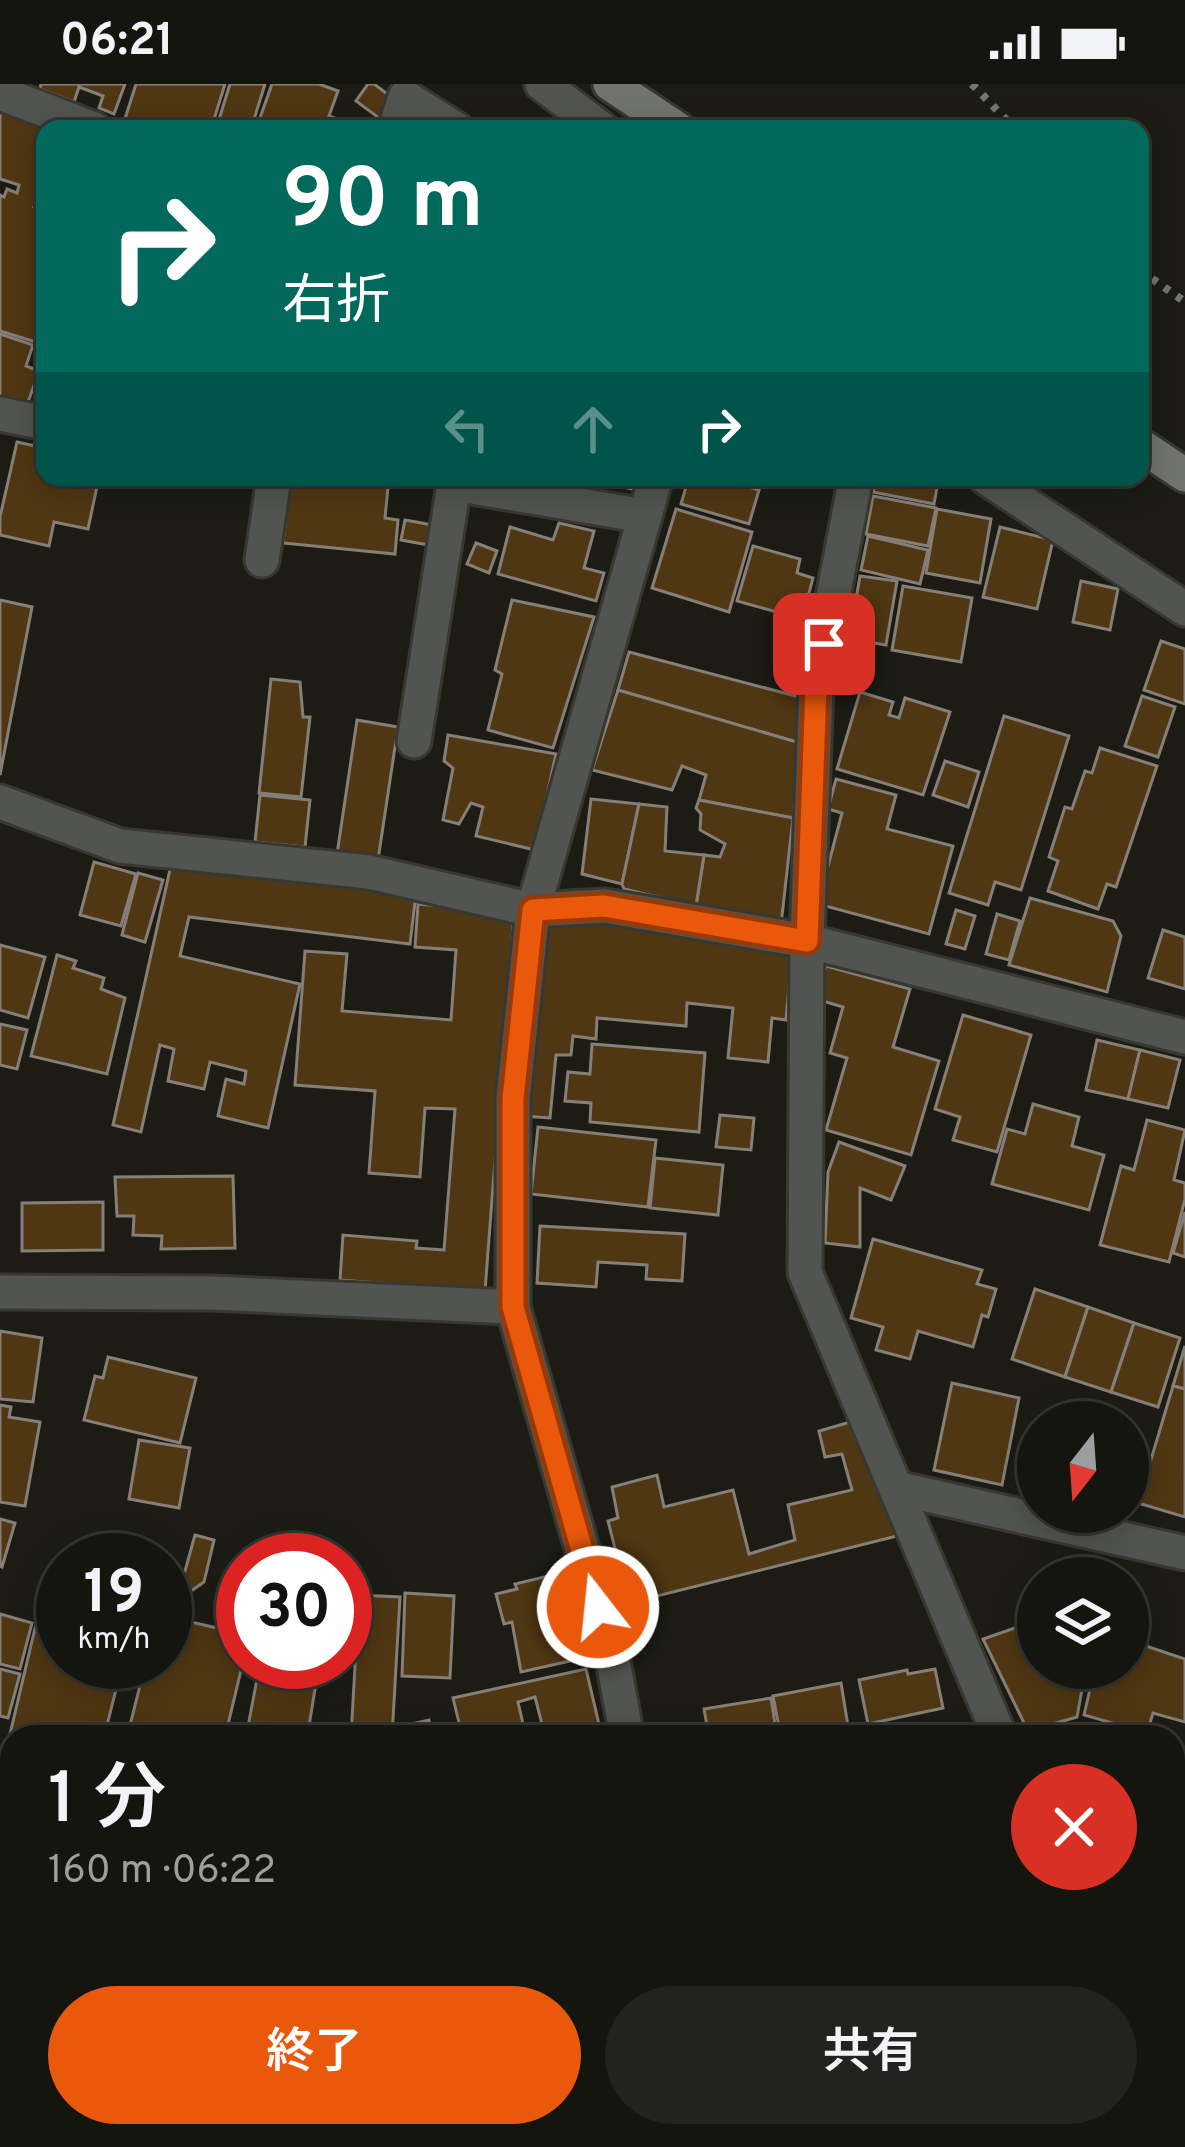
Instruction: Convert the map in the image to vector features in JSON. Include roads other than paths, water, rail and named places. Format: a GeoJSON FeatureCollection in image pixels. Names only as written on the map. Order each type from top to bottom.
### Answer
{"type":"FeatureCollection","features":[{"type":"Feature","properties":{"kind":"main road"},"geometry":{"type":"LineString","coordinates":[[610,84],[664,120]]}},
{"type":"Feature","properties":{"kind":"main road"},"geometry":{"type":"LineString","coordinates":[[1149,451],[1185,475]]}},
{"type":"Feature","properties":{"kind":"street"},"geometry":{"type":"LineString","coordinates":[[542,84],[590,120]]}},
{"type":"Feature","properties":{"kind":"street"},"geometry":{"type":"LineString","coordinates":[[0,92],[71,120]]}},
{"type":"Feature","properties":{"kind":"street"},"geometry":{"type":"LineString","coordinates":[[398,120],[405,97],[442,120]]}},
{"type":"Feature","properties":{"kind":"street"},"geometry":{"type":"LineString","coordinates":[[0,414],[36,421]]}},
{"type":"Feature","properties":{"kind":"street"},"geometry":{"type":"LineString","coordinates":[[262,560],[273,486]]}},
{"type":"Feature","properties":{"kind":"street"},"geometry":{"type":"LineString","coordinates":[[414,741],[454,486]]}},
{"type":"Feature","properties":{"kind":"street"},"geometry":{"type":"LineString","coordinates":[[466,486],[646,516]]}},
{"type":"Feature","properties":{"kind":"street"},"geometry":{"type":"LineString","coordinates":[[625,1725],[611,1649],[513,1307],[513,1099],[533,910],[654,486]]}},
{"type":"Feature","properties":{"kind":"street"},"geometry":{"type":"LineString","coordinates":[[854,486],[816,686],[807,941],[806,1272],[995,1725]]}},
{"type":"Feature","properties":{"kind":"street"},"geometry":{"type":"LineString","coordinates":[[999,486],[1185,609]]}},
{"type":"Feature","properties":{"kind":"street"},"geometry":{"type":"LineString","coordinates":[[0,802],[120,846],[368,872],[533,910],[604,906],[807,941],[1185,1037]]}},
{"type":"Feature","properties":{"kind":"street"},"geometry":{"type":"LineString","coordinates":[[0,1292],[213,1293],[513,1307]]}},
{"type":"Feature","properties":{"kind":"street"},"geometry":{"type":"LineString","coordinates":[[896,1488],[1185,1552]]}}]}
